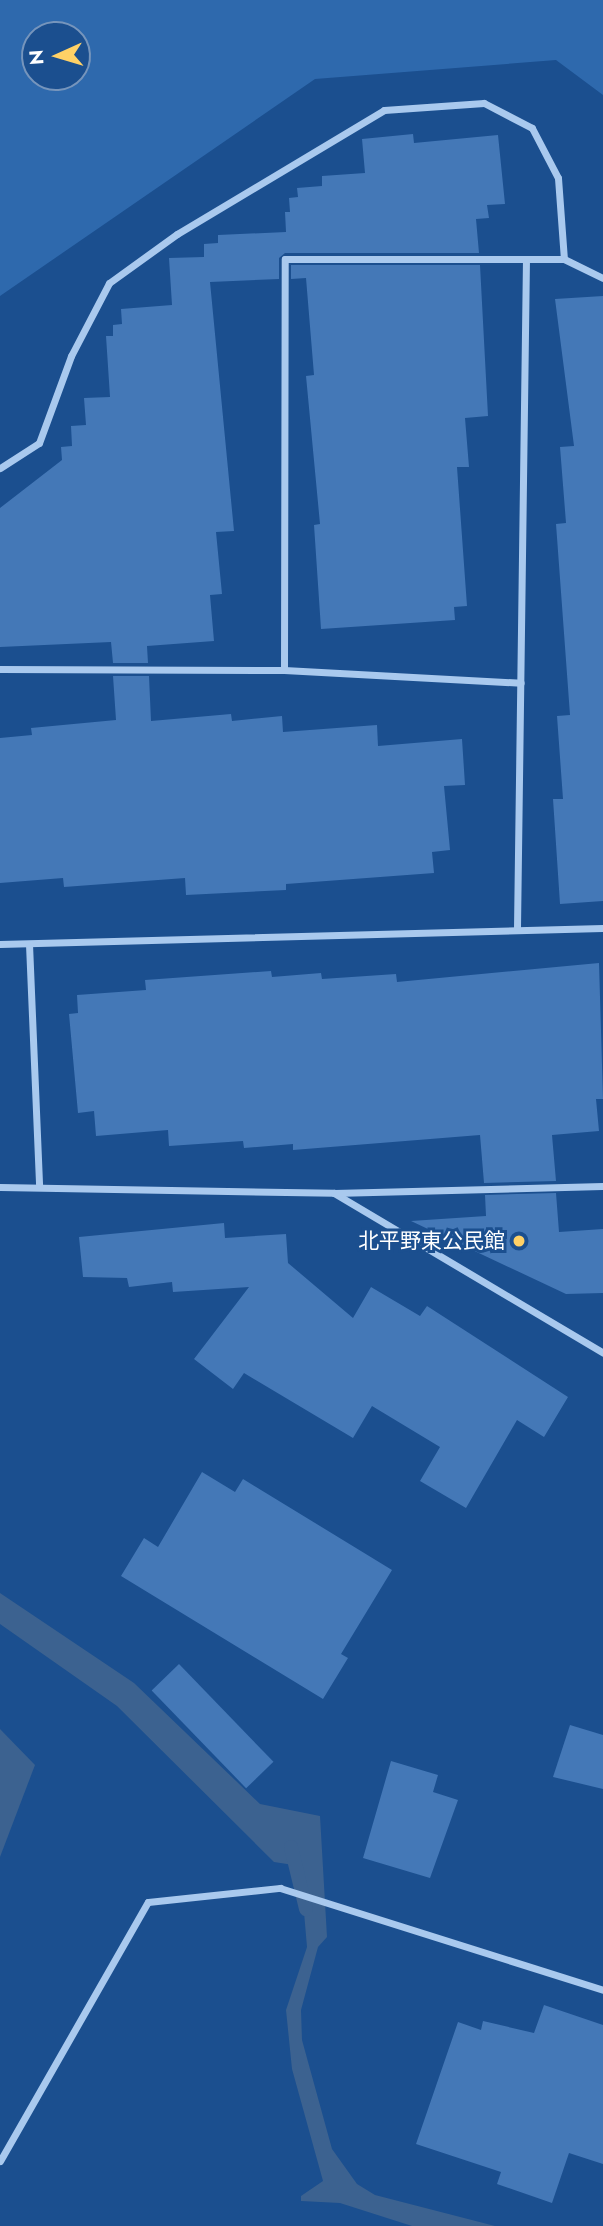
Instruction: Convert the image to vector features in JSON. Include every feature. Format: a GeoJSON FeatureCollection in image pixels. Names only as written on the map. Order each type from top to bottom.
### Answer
{"type":"FeatureCollection","features":[{"type":"Feature","properties":{"kind":"street"},"geometry":{"type":"LineString","coordinates":[[0,468],[39,443],[71,356],[109,283],[177,234],[384,110],[484,103],[532,128],[558,178],[564,259]]}},
{"type":"Feature","properties":{"kind":"street"},"geometry":{"type":"LineString","coordinates":[[284,670],[285,259],[564,259],[603,278]]}},
{"type":"Feature","properties":{"kind":"street"},"geometry":{"type":"LineString","coordinates":[[517,928],[526,259]]}},
{"type":"Feature","properties":{"kind":"street"},"geometry":{"type":"LineString","coordinates":[[0,669],[284,670],[521,683]]}},
{"type":"Feature","properties":{"kind":"street"},"geometry":{"type":"LineString","coordinates":[[0,944],[517,928],[603,928]]}},
{"type":"Feature","properties":{"kind":"street"},"geometry":{"type":"LineString","coordinates":[[29,944],[39,1186]]}},
{"type":"Feature","properties":{"kind":"street"},"geometry":{"type":"LineString","coordinates":[[0,1187],[334,1193],[603,1186]]}},
{"type":"Feature","properties":{"kind":"street"},"geometry":{"type":"LineString","coordinates":[[334,1193],[603,1353]]}},
{"type":"Feature","properties":{"kind":"street"},"geometry":{"type":"LineString","coordinates":[[0,2161],[148,1902],[280,1888],[343,1904],[603,1990]]}},
{"type":"Feature","properties":{"kind":"shaded area"},"geometry":{"type":"Polygon","coordinates":[[[0,0],[603,0],[603,95],[556,60],[315,79],[0,296],[0,0]]]}},
{"type":"Feature","properties":{"kind":"shaded area"},"geometry":{"type":"Polygon","coordinates":[[[0,1593],[134,1683],[260,1804],[320,1816],[327,1937],[318,1947],[301,2010],[302,2040],[332,2149],[357,2184],[375,2195],[495,2226],[412,2226],[340,2203],[301,2201],[301,2196],[323,2181],[292,2069],[286,2010],[307,1947],[300,1866],[274,1862],[117,1706],[0,1624],[0,1593]]]}},
{"type":"Feature","properties":{"kind":"shaded area"},"geometry":{"type":"Polygon","coordinates":[[[0,1729],[35,1765],[0,1857],[0,1729]]]}},
{"type":"Feature","properties":{"kind":"building"},"geometry":{"type":"Polygon","coordinates":[[[413,134],[414,143],[498,135],[505,204],[487,205],[489,218],[476,219],[479,253],[285,253],[279,258],[279,279],[210,282],[234,531],[216,532],[222,594],[210,595],[214,641],[147,646],[148,663],[113,663],[111,642],[0,647],[0,508],[62,460],[61,447],[72,446],[71,426],[86,425],[84,398],[110,397],[106,336],[113,336],[113,325],[122,324],[121,309],[172,305],[169,258],[204,257],[204,244],[218,243],[218,235],[286,232],[285,212],[290,212],[289,198],[298,197],[297,188],[322,186],[322,176],[365,173],[362,139],[413,134]]]}},
{"type":"Feature","properties":{"kind":"building"},"geometry":{"type":"Polygon","coordinates":[[[291,265],[480,265],[488,416],[465,418],[469,467],[457,467],[467,606],[454,607],[455,620],[321,629],[314,525],[320,524],[306,376],[314,375],[306,278],[291,279],[291,265]]]}},
{"type":"Feature","properties":{"kind":"building"},"geometry":{"type":"Polygon","coordinates":[[[603,296],[603,901],[560,904],[553,799],[563,799],[557,716],[570,715],[556,524],[566,523],[560,447],[574,446],[555,299],[603,296]]]}},
{"type":"Feature","properties":{"kind":"building"},"geometry":{"type":"Polygon","coordinates":[[[113,676],[149,676],[151,721],[231,714],[232,721],[282,716],[283,732],[377,725],[378,746],[462,739],[465,785],[444,786],[450,850],[432,852],[434,873],[286,884],[286,890],[186,895],[185,878],[64,887],[63,878],[0,883],[0,738],[32,735],[31,728],[116,720],[113,676]]]}},
{"type":"Feature","properties":{"kind":"building"},"geometry":{"type":"Polygon","coordinates":[[[599,963],[603,1099],[596,1099],[599,1131],[552,1135],[556,1181],[484,1183],[480,1135],[293,1150],[293,1144],[244,1148],[243,1141],[169,1146],[168,1130],[96,1136],[94,1111],[78,1113],[69,1014],[78,1013],[77,995],[146,990],[145,980],[271,971],[272,977],[321,973],[322,979],[396,974],[397,982],[599,963]]]}},
{"type":"Feature","properties":{"kind":"building"},"geometry":{"type":"Polygon","coordinates":[[[556,1193],[559,1232],[603,1229],[603,1293],[566,1294],[411,1221],[486,1216],[485,1195],[556,1193]]]}},
{"type":"Feature","properties":{"kind":"building"},"geometry":{"type":"Polygon","coordinates":[[[224,1223],[225,1238],[286,1234],[288,1263],[353,1318],[371,1287],[420,1316],[427,1306],[568,1397],[544,1437],[517,1420],[466,1508],[420,1481],[440,1447],[372,1406],[353,1438],[244,1373],[233,1389],[194,1359],[249,1287],[173,1292],[172,1282],[129,1287],[127,1278],[83,1277],[79,1237],[224,1223]]]}},
{"type":"Feature","properties":{"kind":"building"},"geometry":{"type":"Polygon","coordinates":[[[202,1472],[235,1492],[243,1479],[392,1570],[341,1654],[348,1658],[323,1699],[121,1576],[144,1538],[158,1547],[202,1472]]]}},
{"type":"Feature","properties":{"kind":"building"},"geometry":{"type":"Polygon","coordinates":[[[179,1664],[273,1762],[246,1788],[152,1690],[179,1664]]]}},
{"type":"Feature","properties":{"kind":"building"},"geometry":{"type":"Polygon","coordinates":[[[570,1725],[603,1735],[603,1789],[553,1777],[570,1725]]]}},
{"type":"Feature","properties":{"kind":"building"},"geometry":{"type":"Polygon","coordinates":[[[391,1761],[438,1775],[433,1792],[458,1800],[430,1878],[363,1858],[391,1761]]]}},
{"type":"Feature","properties":{"kind":"building"},"geometry":{"type":"Polygon","coordinates":[[[544,2005],[603,2025],[603,2164],[569,2153],[552,2203],[497,2184],[501,2172],[416,2144],[458,2022],[481,2030],[483,2021],[534,2033],[544,2005]]]}},
{"type":"Feature","properties":{"kind":"waterway"},"geometry":{"type":"LineString","coordinates":[[291,1847],[306,1909]]}},
{"type":"Feature","properties":{"kind":"place","name":"北平野東公民館"},"geometry":{"type":"Point","coordinates":[519,1241]}}]}
